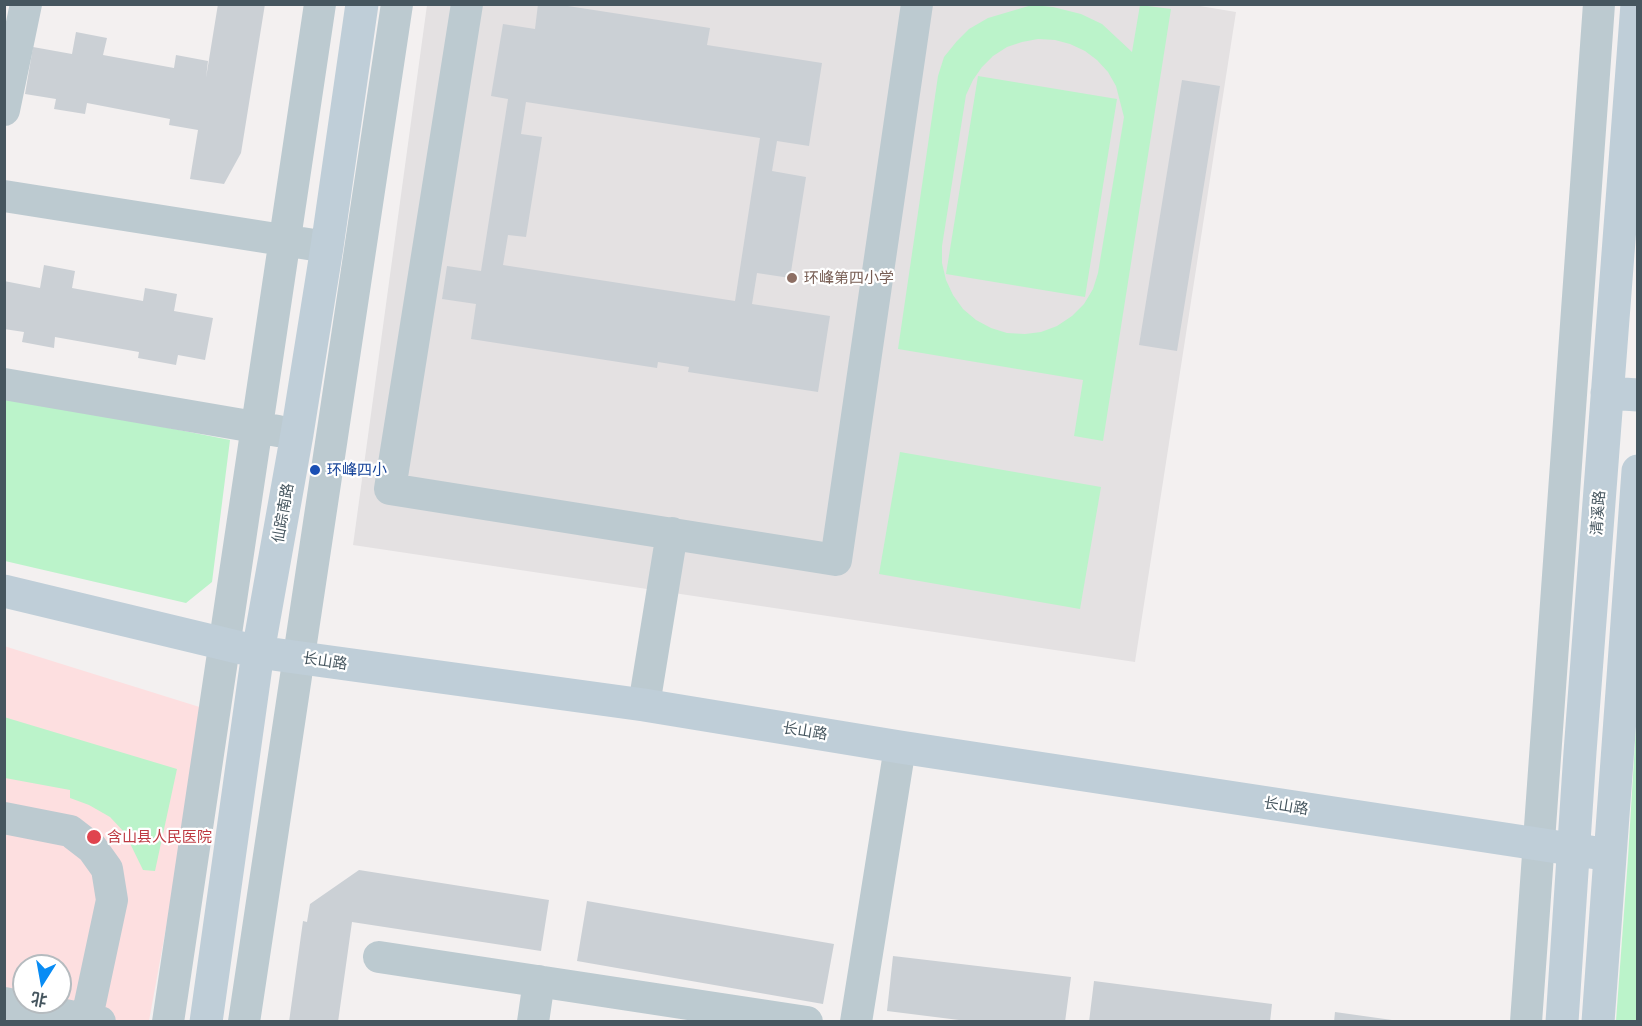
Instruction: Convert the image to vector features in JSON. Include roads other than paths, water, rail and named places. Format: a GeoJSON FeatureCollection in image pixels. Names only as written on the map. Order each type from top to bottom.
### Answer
{"type":"FeatureCollection","features":[{"type":"Feature","properties":{"kind":"main road","name":"仙踪南路"},"geometry":{"type":"LineString","coordinates":[[206,1022],[258,652],[327,248],[362,4]]}},
{"type":"Feature","properties":{"kind":"main road","name":"清溪路"},"geometry":{"type":"LineString","coordinates":[[1562,1022],[1580,752],[1622,394],[1637,4]]}},
{"type":"Feature","properties":{"kind":"main road"},"geometry":{"type":"LineString","coordinates":[[1598,1022],[1638,471]]}},
{"type":"Feature","properties":{"kind":"main road","name":"长山路"},"geometry":{"type":"LineString","coordinates":[[4,591],[258,652],[644,705],[900,747],[1610,855]]}},
{"type":"Feature","properties":{"kind":"street"},"geometry":{"type":"LineString","coordinates":[[4,110],[26,4]]}},
{"type":"Feature","properties":{"kind":"street"},"geometry":{"type":"LineString","coordinates":[[168,1022],[320,4]]}},
{"type":"Feature","properties":{"kind":"street"},"geometry":{"type":"LineString","coordinates":[[244,1022],[397,4]]}},
{"type":"Feature","properties":{"kind":"street"},"geometry":{"type":"LineString","coordinates":[[467,4],[390,489],[836,560],[917,4]]}},
{"type":"Feature","properties":{"kind":"street"},"geometry":{"type":"LineString","coordinates":[[1526,1022],[1599,4]]}},
{"type":"Feature","properties":{"kind":"street"},"geometry":{"type":"LineString","coordinates":[[4,196],[327,248]]}},
{"type":"Feature","properties":{"kind":"street"},"geometry":{"type":"LineString","coordinates":[[4,384],[297,434]]}},
{"type":"Feature","properties":{"kind":"street"},"geometry":{"type":"LineString","coordinates":[[644,705],[672,533]]}},
{"type":"Feature","properties":{"kind":"street"},"geometry":{"type":"LineString","coordinates":[[856,1022],[900,747]]}},
{"type":"Feature","properties":{"kind":"street"},"geometry":{"type":"LineString","coordinates":[[4,1003],[91,1021],[112,900],[107,869],[92,848],[70,831],[6,825]]}},
{"type":"Feature","properties":{"kind":"street"},"geometry":{"type":"LineString","coordinates":[[379,957],[807,1022]]}},
{"type":"Feature","properties":{"kind":"street"},"geometry":{"type":"LineString","coordinates":[[533,1022],[539,981]]}},
{"type":"Feature","properties":{"kind":"place","name":"环峰第四小学"},"geometry":{"type":"Point","coordinates":[792,278]}},
{"type":"Feature","properties":{"kind":"place","name":"环峰四小"},"geometry":{"type":"Point","coordinates":[315,470]}},
{"type":"Feature","properties":{"kind":"place","name":"含山县人民医院"},"geometry":{"type":"Point","coordinates":[94,837]}}]}
